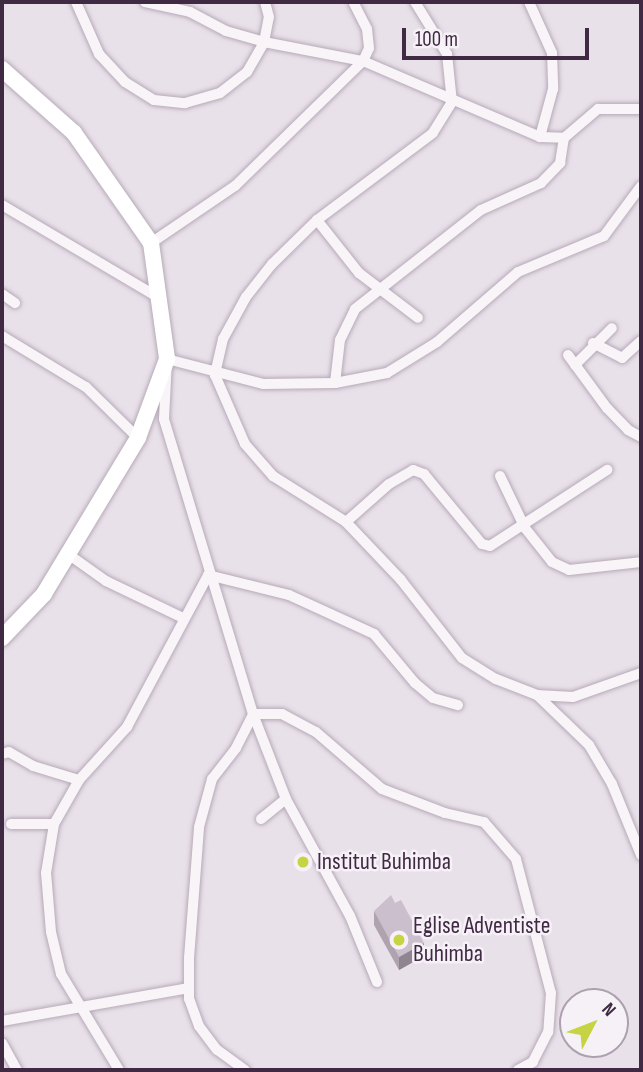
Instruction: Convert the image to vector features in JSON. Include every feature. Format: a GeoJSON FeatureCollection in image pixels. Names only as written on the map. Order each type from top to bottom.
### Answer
{"type":"FeatureCollection","features":[{"type":"Feature","properties":{"kind":"street"},"geometry":{"type":"LineString","coordinates":[[76,2],[100,54],[125,82],[154,100],[185,103],[220,93],[247,72],[264,42],[269,17],[265,2]]}},
{"type":"Feature","properties":{"kind":"street"},"geometry":{"type":"LineString","coordinates":[[145,2],[190,12],[226,32],[363,61],[453,102],[540,136],[564,138]]}},
{"type":"Feature","properties":{"kind":"street"},"geometry":{"type":"LineString","coordinates":[[151,243],[235,186],[363,61],[369,48],[366,29],[353,2]]}},
{"type":"Feature","properties":{"kind":"street"},"geometry":{"type":"LineString","coordinates":[[415,2],[447,54],[453,102],[433,133],[317,220],[246,297],[223,339],[215,375],[245,444],[273,476],[346,522],[401,580],[462,658],[496,679],[537,695],[573,697],[641,673]]}},
{"type":"Feature","properties":{"kind":"street"},"geometry":{"type":"LineString","coordinates":[[529,2],[552,53],[553,89],[540,136]]}},
{"type":"Feature","properties":{"kind":"street"},"geometry":{"type":"LineString","coordinates":[[2,69],[74,133],[151,243],[162,299],[167,359],[164,419],[208,575],[253,714],[286,799],[350,916],[377,982]]}},
{"type":"Feature","properties":{"kind":"street"},"geometry":{"type":"LineString","coordinates":[[335,383],[345,325],[379,288],[481,210],[541,183],[559,163],[564,138],[598,110],[641,109]]}},
{"type":"Feature","properties":{"kind":"street"},"geometry":{"type":"LineString","coordinates":[[167,359],[215,375],[263,384],[335,383],[403,366],[477,310],[518,272],[592,244],[621,216],[641,186]]}},
{"type":"Feature","properties":{"kind":"street"},"geometry":{"type":"LineString","coordinates":[[2,205],[162,299]]}},
{"type":"Feature","properties":{"kind":"street"},"geometry":{"type":"LineString","coordinates":[[317,220],[359,272],[418,318]]}},
{"type":"Feature","properties":{"kind":"street"},"geometry":{"type":"LineString","coordinates":[[2,293],[15,303]]}},
{"type":"Feature","properties":{"kind":"street"},"geometry":{"type":"LineString","coordinates":[[612,328],[571,360],[607,408],[628,430],[641,437]]}},
{"type":"Feature","properties":{"kind":"street"},"geometry":{"type":"LineString","coordinates":[[2,336],[86,387],[138,438]]}},
{"type":"Feature","properties":{"kind":"street"},"geometry":{"type":"LineString","coordinates":[[593,343],[622,358],[641,341]]}},
{"type":"Feature","properties":{"kind":"street"},"geometry":{"type":"LineString","coordinates":[[2,638],[44,594],[138,438],[167,359]]}},
{"type":"Feature","properties":{"kind":"street"},"geometry":{"type":"LineString","coordinates":[[346,522],[389,484],[413,470],[425,474],[482,544],[490,547],[525,528],[575,488],[607,470]]}},
{"type":"Feature","properties":{"kind":"street"},"geometry":{"type":"LineString","coordinates":[[500,476],[525,528],[552,562],[569,570],[641,562]]}},
{"type":"Feature","properties":{"kind":"street"},"geometry":{"type":"LineString","coordinates":[[68,554],[106,581],[183,618]]}},
{"type":"Feature","properties":{"kind":"street"},"geometry":{"type":"LineString","coordinates":[[119,1070],[61,974],[51,932],[46,873],[54,824],[79,780],[127,727],[208,575]]}},
{"type":"Feature","properties":{"kind":"street"},"geometry":{"type":"LineString","coordinates":[[208,575],[289,595],[374,634],[415,683],[433,698],[458,705]]}},
{"type":"Feature","properties":{"kind":"street"},"geometry":{"type":"LineString","coordinates":[[537,695],[590,745],[612,783],[641,855]]}},
{"type":"Feature","properties":{"kind":"street"},"geometry":{"type":"LineString","coordinates":[[245,1070],[217,1050],[199,1026],[189,988],[199,827],[212,779],[236,748],[253,714]]}},
{"type":"Feature","properties":{"kind":"street"},"geometry":{"type":"LineString","coordinates":[[253,714],[282,714],[316,732],[382,789],[445,813],[484,822],[516,859],[551,993],[548,1032],[533,1062],[518,1070]]}},
{"type":"Feature","properties":{"kind":"street"},"geometry":{"type":"LineString","coordinates":[[2,754],[9,752],[33,766],[79,780]]}},
{"type":"Feature","properties":{"kind":"street"},"geometry":{"type":"LineString","coordinates":[[261,820],[286,799]]}},
{"type":"Feature","properties":{"kind":"street"},"geometry":{"type":"LineString","coordinates":[[11,824],[54,824]]}},
{"type":"Feature","properties":{"kind":"street"},"geometry":{"type":"LineString","coordinates":[[2,1021],[189,988]]}},
{"type":"Feature","properties":{"kind":"street"},"geometry":{"type":"LineString","coordinates":[[2,1043],[17,1070]]}},
{"type":"Feature","properties":{"kind":"building","name":"Eglise Adventiste Buhimba"},"geometry":{"type":"Polygon","coordinates":[[[391,895],[395,903],[401,900],[424,943],[399,957],[374,911],[391,895]]]}},
{"type":"Feature","properties":{"kind":"place","name":"Institut Buhimba"},"geometry":{"type":"Point","coordinates":[303,862]}},
{"type":"Feature","properties":{"kind":"place","name":"Eglise Adventiste Buhimba"},"geometry":{"type":"Point","coordinates":[399,940]}}]}
